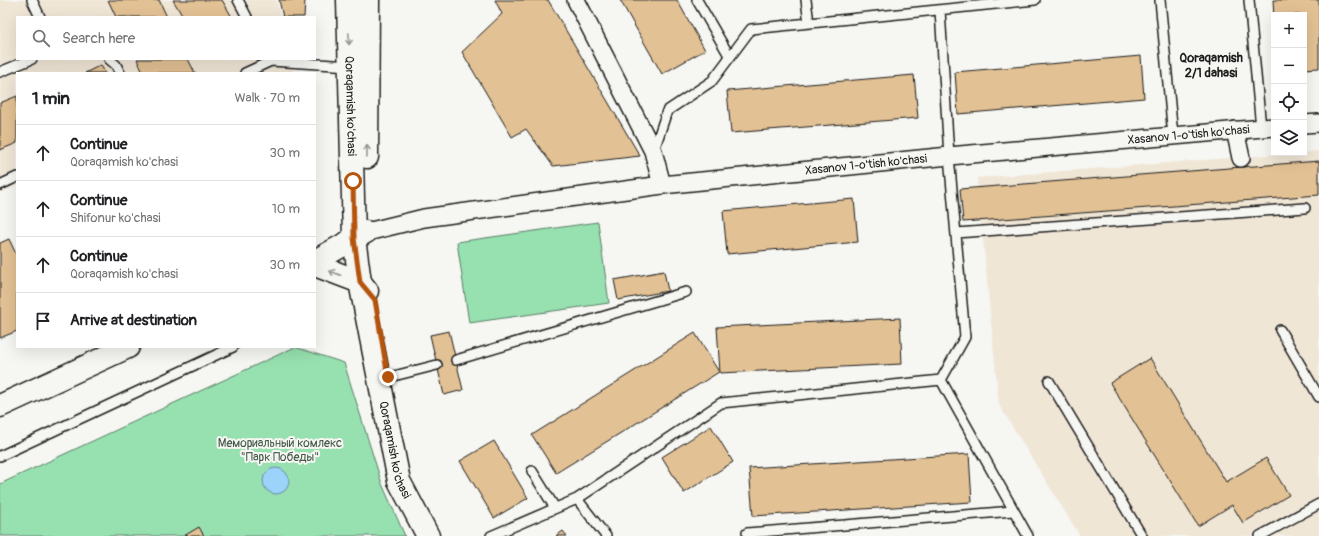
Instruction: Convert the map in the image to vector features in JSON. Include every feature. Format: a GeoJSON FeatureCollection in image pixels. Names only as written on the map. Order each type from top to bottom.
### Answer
{"type":"FeatureCollection","features":[{"type":"Feature","properties":{"kind":"main road","name":"Qoraqamish ko'chasi"},"geometry":{"type":"LineString","coordinates":[[348,0],[350,66],[360,235],[375,300],[383,378],[399,481],[428,536]]}},
{"type":"Feature","properties":{"kind":"main road","name":"Qoraqamish ko'chasi"},"geometry":{"type":"LineString","coordinates":[[368,0],[360,235],[360,282],[383,378],[411,475],[441,536]]}},
{"type":"Feature","properties":{"kind":"main road"},"geometry":{"type":"LineString","coordinates":[[316,260],[360,235]]}},
{"type":"Feature","properties":{"kind":"main road"},"geometry":{"type":"LineString","coordinates":[[316,265],[360,282],[375,300]]}},
{"type":"Feature","properties":{"kind":"main road"},"geometry":{"type":"LineString","coordinates":[[0,406],[126,348]]}},
{"type":"Feature","properties":{"kind":"street"},"geometry":{"type":"LineString","coordinates":[[576,0],[653,151],[662,185]]}},
{"type":"Feature","properties":{"kind":"street"},"geometry":{"type":"LineString","coordinates":[[1307,124],[1319,123]]}},
{"type":"Feature","properties":{"kind":"street","name":"Xasanov 1-o'tish ko'chasi"},"geometry":{"type":"LineString","coordinates":[[360,235],[424,218],[662,185],[949,156],[1268,127]]}},
{"type":"Feature","properties":{"kind":"street"},"geometry":{"type":"LineString","coordinates":[[1236,130],[1240,158]]}},
{"type":"Feature","properties":{"kind":"lane"},"geometry":{"type":"LineString","coordinates":[[32,0],[40,16]]}},
{"type":"Feature","properties":{"kind":"lane"},"geometry":{"type":"LineString","coordinates":[[238,0],[246,16]]}},
{"type":"Feature","properties":{"kind":"lane"},"geometry":{"type":"LineString","coordinates":[[697,0],[730,57]]}},
{"type":"Feature","properties":{"kind":"lane"},"geometry":{"type":"LineString","coordinates":[[806,0],[809,23]]}},
{"type":"Feature","properties":{"kind":"lane"},"geometry":{"type":"LineString","coordinates":[[653,151],[667,111],[712,81],[751,29],[940,10],[971,3],[1035,0]]}},
{"type":"Feature","properties":{"kind":"lane"},"geometry":{"type":"LineString","coordinates":[[1160,0],[1173,136]]}},
{"type":"Feature","properties":{"kind":"lane"},"geometry":{"type":"LineString","coordinates":[[1249,0],[1268,127]]}},
{"type":"Feature","properties":{"kind":"lane"},"geometry":{"type":"LineString","coordinates":[[940,10],[949,156],[965,337],[941,380]]}},
{"type":"Feature","properties":{"kind":"lane"},"geometry":{"type":"LineString","coordinates":[[0,72],[30,60]]}},
{"type":"Feature","properties":{"kind":"lane"},"geometry":{"type":"LineString","coordinates":[[110,60],[116,65],[120,72]]}},
{"type":"Feature","properties":{"kind":"lane"},"geometry":{"type":"LineString","coordinates":[[247,72],[271,61],[350,66]]}},
{"type":"Feature","properties":{"kind":"lane"},"geometry":{"type":"LineString","coordinates":[[0,185],[16,177]]}},
{"type":"Feature","properties":{"kind":"lane"},"geometry":{"type":"LineString","coordinates":[[956,233],[1305,208]]}},
{"type":"Feature","properties":{"kind":"lane"},"geometry":{"type":"LineString","coordinates":[[456,360],[686,292]]}},
{"type":"Feature","properties":{"kind":"lane"},"geometry":{"type":"LineString","coordinates":[[1280,330],[1319,397]]}},
{"type":"Feature","properties":{"kind":"lane"},"geometry":{"type":"LineString","coordinates":[[0,456],[232,348]]}},
{"type":"Feature","properties":{"kind":"lane"},"geometry":{"type":"LineString","coordinates":[[383,378],[437,365]]}},
{"type":"Feature","properties":{"kind":"lane"},"geometry":{"type":"LineString","coordinates":[[491,536],[577,499],[720,402],[941,380]]}},
{"type":"Feature","properties":{"kind":"lane"},"geometry":{"type":"LineString","coordinates":[[941,380],[1028,536]]}},
{"type":"Feature","properties":{"kind":"lane"},"geometry":{"type":"LineString","coordinates":[[1049,381],[1142,536]]}},
{"type":"Feature","properties":{"kind":"lane"},"geometry":{"type":"LineString","coordinates":[[532,471],[555,508]]}},
{"type":"Feature","properties":{"kind":"lane"},"geometry":{"type":"LineString","coordinates":[[577,499],[606,536]]}},
{"type":"Feature","properties":{"kind":"lane"},"geometry":{"type":"LineString","coordinates":[[1260,536],[1319,504]]}},
{"type":"Feature","properties":{"kind":"lane"},"geometry":{"type":"LineString","coordinates":[[747,533],[811,532],[1013,511]]}},
{"type":"Feature","properties":{"kind":"shaded area"},"geometry":{"type":"Polygon","coordinates":[[[0,0],[276,0],[281,16],[16,16],[16,60],[291,60],[293,72],[16,72],[16,185],[0,193],[0,0]]]}},
{"type":"Feature","properties":{"kind":"shaded area"},"geometry":{"type":"Polygon","coordinates":[[[1319,151],[1319,536],[1080,536],[999,405],[977,178],[1271,155],[1271,156],[1307,156],[1307,152],[1319,151]]]}},
{"type":"Feature","properties":{"kind":"green space"},"geometry":{"type":"Polygon","coordinates":[[[598,222],[609,303],[469,323],[457,242],[598,222]]]}},
{"type":"Feature","properties":{"kind":"green space","name":"Мемориальный комлекс \"Парк Победы\""},"geometry":{"type":"Polygon","coordinates":[[[293,348],[298,348],[344,363],[382,484],[405,536],[0,536],[0,484],[293,348]]]}},
{"type":"Feature","properties":{"kind":"water"},"geometry":{"type":"Polygon","coordinates":[[[276,468],[285,472],[289,481],[285,490],[276,494],[267,490],[263,481],[267,472],[276,468]]]}},
{"type":"Feature","properties":{"kind":"building"},"geometry":{"type":"Polygon","coordinates":[[[108,0],[159,0],[167,16],[116,16],[108,0]]]}},
{"type":"Feature","properties":{"kind":"building"},"geometry":{"type":"Polygon","coordinates":[[[173,0],[222,0],[231,16],[182,16],[173,0]]]}},
{"type":"Feature","properties":{"kind":"building"},"geometry":{"type":"Polygon","coordinates":[[[279,0],[305,0],[304,16],[283,16],[279,0]]]}},
{"type":"Feature","properties":{"kind":"building"},"geometry":{"type":"Polygon","coordinates":[[[495,0],[548,0],[640,156],[553,166],[526,129],[512,137],[462,52],[502,14],[495,0]]]}},
{"type":"Feature","properties":{"kind":"building"},"geometry":{"type":"Polygon","coordinates":[[[620,0],[677,0],[705,50],[662,74],[620,0]]]}},
{"type":"Feature","properties":{"kind":"building"},"geometry":{"type":"Polygon","coordinates":[[[1273,0],[1319,0],[1319,68],[1307,69],[1307,12],[1274,12],[1273,0]]]}},
{"type":"Feature","properties":{"kind":"building"},"geometry":{"type":"Polygon","coordinates":[[[1141,56],[1144,98],[958,114],[955,72],[1141,56]]]}},
{"type":"Feature","properties":{"kind":"building"},"geometry":{"type":"Polygon","coordinates":[[[137,60],[188,60],[194,72],[143,72],[137,60]]]}},
{"type":"Feature","properties":{"kind":"building"},"geometry":{"type":"Polygon","coordinates":[[[101,65],[104,72],[87,72],[101,65]]]}},
{"type":"Feature","properties":{"kind":"building"},"geometry":{"type":"Polygon","coordinates":[[[914,75],[918,118],[731,133],[727,91],[914,75]]]}},
{"type":"Feature","properties":{"kind":"building"},"geometry":{"type":"Polygon","coordinates":[[[16,96],[16,143],[0,150],[0,103],[16,96]]]}},
{"type":"Feature","properties":{"kind":"building"},"geometry":{"type":"Polygon","coordinates":[[[1319,161],[1319,195],[963,222],[960,189],[1319,161]]]}},
{"type":"Feature","properties":{"kind":"building"},"geometry":{"type":"Polygon","coordinates":[[[854,199],[858,242],[727,254],[723,211],[854,199]]]}},
{"type":"Feature","properties":{"kind":"building"},"geometry":{"type":"Polygon","coordinates":[[[9,239],[16,254],[16,331],[0,338],[0,243],[9,239]]]}},
{"type":"Feature","properties":{"kind":"building"},"geometry":{"type":"Polygon","coordinates":[[[664,271],[668,291],[618,300],[614,280],[664,271]]]}},
{"type":"Feature","properties":{"kind":"building"},"geometry":{"type":"Polygon","coordinates":[[[900,318],[902,364],[720,373],[717,327],[900,318]]]}},
{"type":"Feature","properties":{"kind":"building"},"geometry":{"type":"Polygon","coordinates":[[[449,331],[463,390],[444,395],[430,335],[449,331]]]}},
{"type":"Feature","properties":{"kind":"building"},"geometry":{"type":"Polygon","coordinates":[[[695,333],[719,372],[556,473],[532,435],[695,333]]]}},
{"type":"Feature","properties":{"kind":"building"},"geometry":{"type":"Polygon","coordinates":[[[1150,358],[1226,482],[1266,458],[1289,495],[1243,523],[1232,505],[1198,526],[1110,383],[1150,358]]]}},
{"type":"Feature","properties":{"kind":"building"},"geometry":{"type":"Polygon","coordinates":[[[711,426],[733,462],[684,493],[662,457],[711,426]]]}},
{"type":"Feature","properties":{"kind":"building"},"geometry":{"type":"Polygon","coordinates":[[[494,441],[528,498],[494,518],[460,461],[494,441]]]}},
{"type":"Feature","properties":{"kind":"building"},"geometry":{"type":"Polygon","coordinates":[[[969,454],[972,502],[753,516],[749,468],[969,454]]]}},
{"type":"Feature","properties":{"kind":"building"},"geometry":{"type":"Polygon","coordinates":[[[199,527],[204,536],[184,536],[199,527]]]}},
{"type":"Feature","properties":{"kind":"building"},"geometry":{"type":"Polygon","coordinates":[[[563,531],[567,536],[556,536],[563,531]]]}},
{"type":"Feature","properties":{"kind":"district","name":"Qoraqamish 2/1 dahasi"},"geometry":{"type":"Point","coordinates":[1211,64]}},
{"type":"Feature","properties":{"kind":"route"},"geometry":{"type":"LineString","coordinates":[[353,181],[354,238],[360,282],[375,300],[388,377]]}}]}
